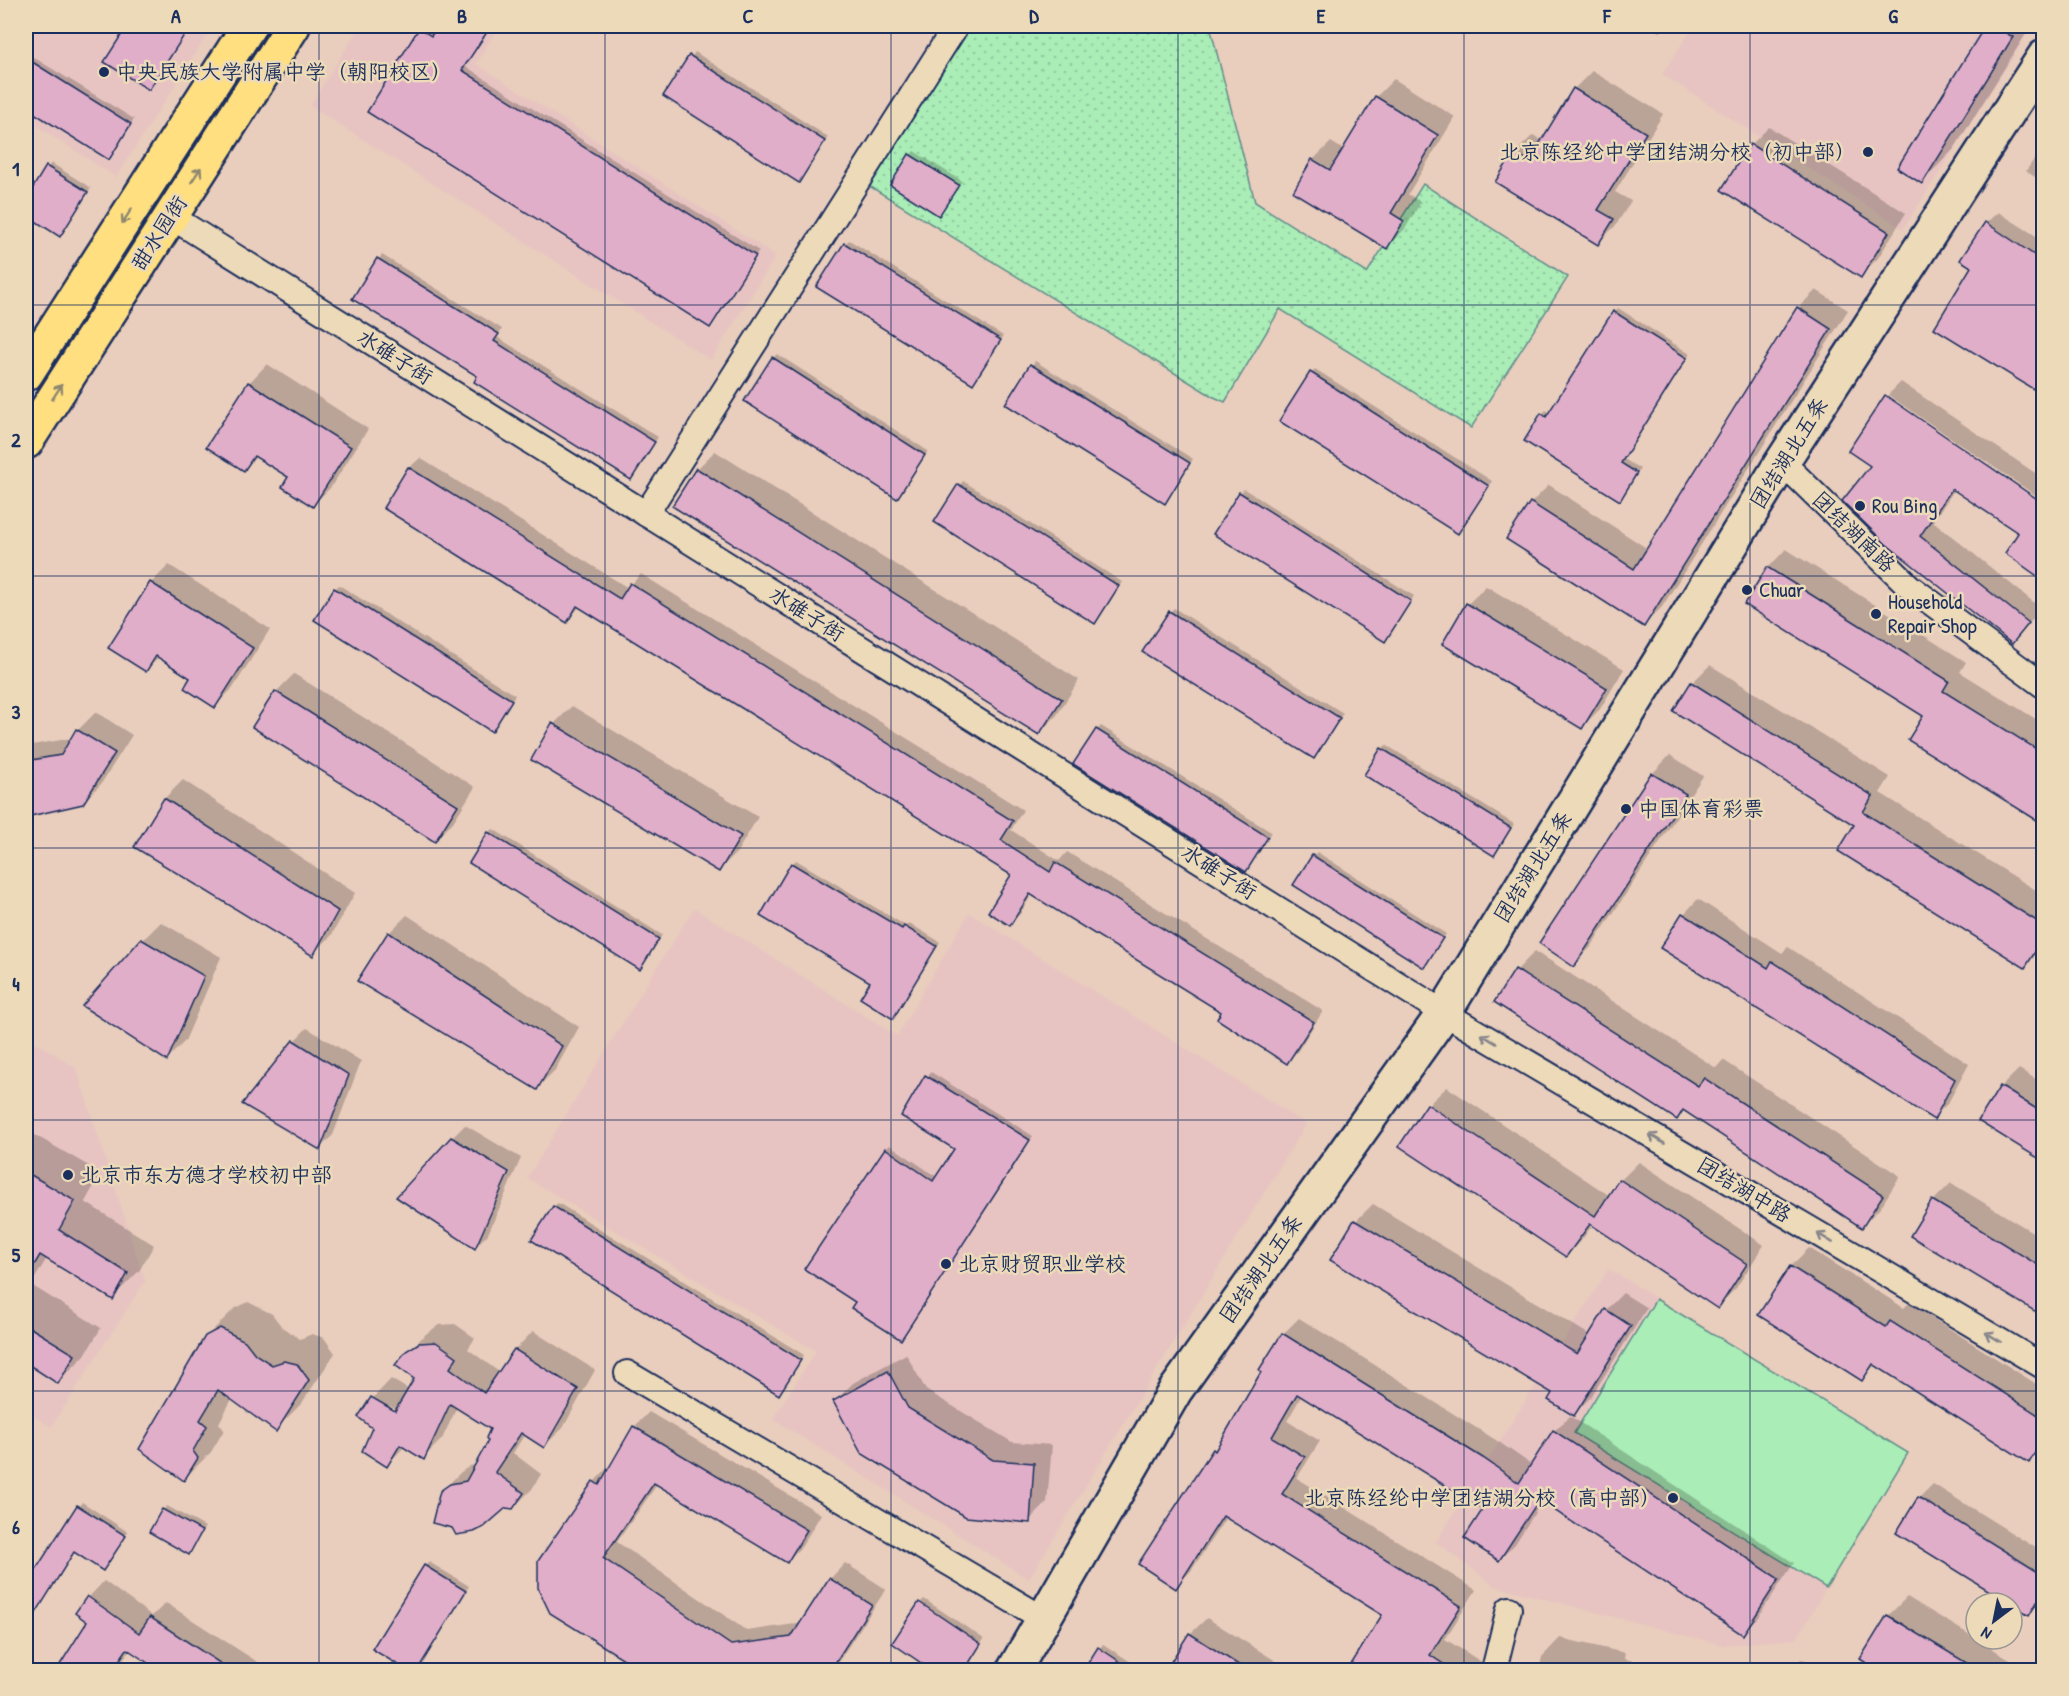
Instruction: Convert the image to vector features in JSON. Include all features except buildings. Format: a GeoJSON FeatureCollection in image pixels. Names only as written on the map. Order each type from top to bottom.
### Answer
{"type":"FeatureCollection","features":[{"type":"Feature","properties":{"kind":"main road","name":"甜水园街"},"geometry":{"type":"LineString","coordinates":[[26,374],[249,26]]}},
{"type":"Feature","properties":{"kind":"main road","name":"甜水园街"},"geometry":{"type":"LineString","coordinates":[[26,442],[294,26]]}},
{"type":"Feature","properties":{"kind":"street"},"geometry":{"type":"LineString","coordinates":[[646,514],[956,26]]}},
{"type":"Feature","properties":{"kind":"street","name":"团结湖北五条"},"geometry":{"type":"LineString","coordinates":[[1014,1671],[1175,1391],[1444,1013],[1782,462],[2043,57]]}},
{"type":"Feature","properties":{"kind":"street","name":"水碓子街"},"geometry":{"type":"LineString","coordinates":[[170,216],[1444,1013]]}},
{"type":"Feature","properties":{"kind":"street","name":"团结湖南路"},"geometry":{"type":"LineString","coordinates":[[1782,462],[1910,587],[2043,686]]}},
{"type":"Feature","properties":{"kind":"street","name":"团结湖中路"},"geometry":{"type":"LineString","coordinates":[[1444,1013],[2043,1367]]}},
{"type":"Feature","properties":{"kind":"street"},"geometry":{"type":"LineString","coordinates":[[627,1373],[1044,1619]]}},
{"type":"Feature","properties":{"kind":"street"},"geometry":{"type":"LineString","coordinates":[[1494,1671],[1509,1609]]}},
{"type":"Feature","properties":{"kind":"shaded area","name":"中央民族大学附属中学（朝阳校区）"},"geometry":{"type":"Polygon","coordinates":[[[26,26],[213,26],[116,177],[26,119],[26,26]]]}},
{"type":"Feature","properties":{"kind":"shaded area"},"geometry":{"type":"Polygon","coordinates":[[[360,26],[499,26],[476,64],[776,256],[711,360],[310,106],[360,26]]]}},
{"type":"Feature","properties":{"kind":"shaded area","name":"北京陈经纶中学团结湖分校（初中部）"},"geometry":{"type":"Polygon","coordinates":[[[1694,26],[2009,26],[2026,36],[1903,229],[1662,74],[1694,26]]]}},
{"type":"Feature","properties":{"kind":"shaded area","name":"北京财贸职业学校"},"geometry":{"type":"Polygon","coordinates":[[[694,908],[897,1036],[969,913],[1306,1124],[1029,1579],[773,1419],[816,1351],[527,1178],[694,908]]]}},
{"type":"Feature","properties":{"kind":"shaded area","name":"北京市东方德才学校初中部"},"geometry":{"type":"Polygon","coordinates":[[[26,1036],[76,1068],[145,1281],[51,1427],[26,1411],[26,1036]]]}},
{"type":"Feature","properties":{"kind":"shaded area","name":"北京陈经纶中学团结湖分校（高中部）"},"geometry":{"type":"Polygon","coordinates":[[[1609,1269],[1908,1453],[1797,1639],[1723,1645],[1495,1586],[1436,1542],[1609,1269]]]}},
{"type":"Feature","properties":{"kind":"green space"},"geometry":{"type":"Polygon","coordinates":[[[946,26],[1210,26],[1255,202],[1367,273],[1423,184],[1568,277],[1471,428],[1280,309],[1225,402],[853,176],[946,26]]]}},
{"type":"Feature","properties":{"kind":"green space"},"geometry":{"type":"Polygon","coordinates":[[[1656,1299],[1908,1453],[1826,1588],[1574,1433],[1656,1299]]]}},
{"type":"Feature","properties":{"kind":"place","name":"中央民族大学附属中学（朝阳校区）"},"geometry":{"type":"Point","coordinates":[104,72]}},
{"type":"Feature","properties":{"kind":"place","name":"北京陈经纶中学团结湖分校（初中部）"},"geometry":{"type":"Point","coordinates":[1868,152]}},
{"type":"Feature","properties":{"kind":"place","name":"Rou Bing"},"geometry":{"type":"Point","coordinates":[1860,506]}},
{"type":"Feature","properties":{"kind":"place","name":"Chuar"},"geometry":{"type":"Point","coordinates":[1747,590]}},
{"type":"Feature","properties":{"kind":"place","name":"Household Repair Shop"},"geometry":{"type":"Point","coordinates":[1876,614]}},
{"type":"Feature","properties":{"kind":"place","name":"中国体育彩票"},"geometry":{"type":"Point","coordinates":[1626,809]}},
{"type":"Feature","properties":{"kind":"place","name":"北京市东方德才学校初中部"},"geometry":{"type":"Point","coordinates":[68,1175]}},
{"type":"Feature","properties":{"kind":"place","name":"北京财贸职业学校"},"geometry":{"type":"Point","coordinates":[946,1264]}},
{"type":"Feature","properties":{"kind":"place","name":"北京陈经纶中学团结湖分校（高中部）"},"geometry":{"type":"Point","coordinates":[1673,1498]}}]}
